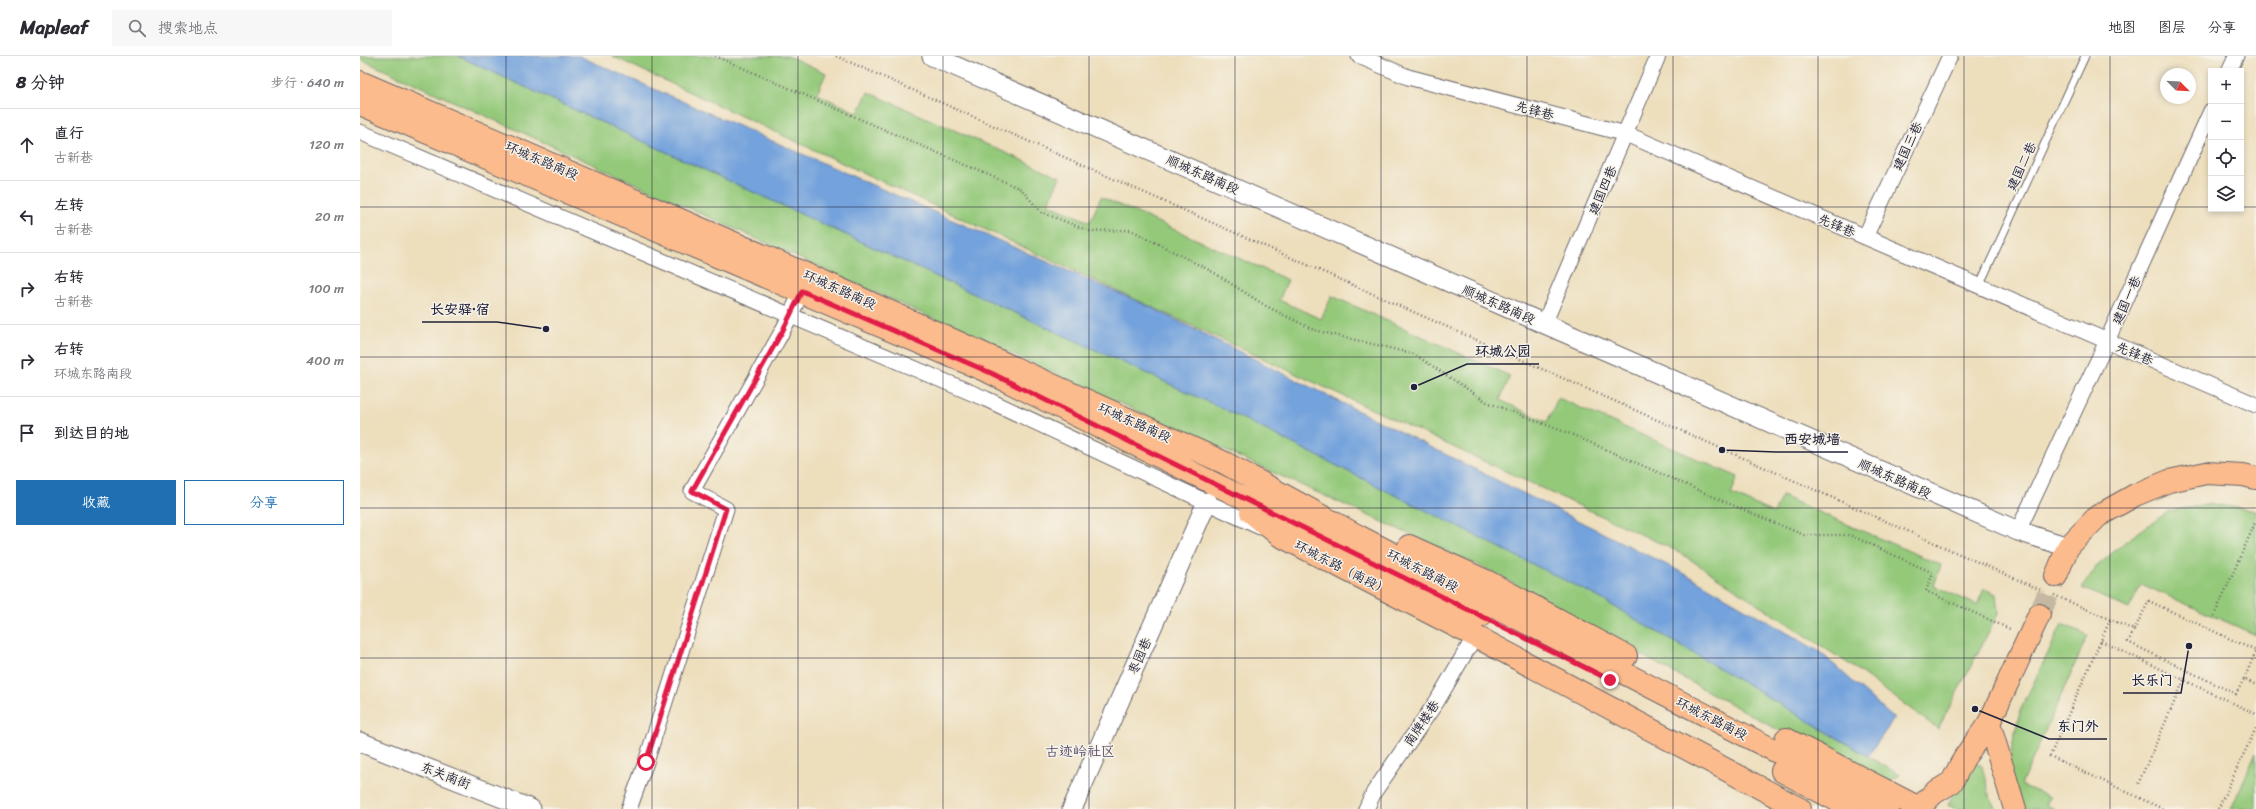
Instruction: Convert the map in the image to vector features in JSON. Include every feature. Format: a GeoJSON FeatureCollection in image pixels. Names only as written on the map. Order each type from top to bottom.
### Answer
{"type":"FeatureCollection","features":[{"type":"Feature","properties":{"kind":"main road","name":"环城东路南段"},"geometry":{"type":"LineString","coordinates":[[360,82],[822,281],[1225,463],[1358,536],[1888,809]]}},
{"type":"Feature","properties":{"kind":"main road","name":"环城东路南段"},"geometry":{"type":"LineString","coordinates":[[360,104],[802,291],[991,373],[1212,494],[1610,680],[1853,809]]}},
{"type":"Feature","properties":{"kind":"main road"},"geometry":{"type":"LineString","coordinates":[[1225,463],[1488,582],[1920,809],[1934,793],[1952,782],[1964,758],[1989,724],[2039,615]]}},
{"type":"Feature","properties":{"kind":"main road"},"geometry":{"type":"LineString","coordinates":[[2051,587],[2068,547],[2098,516],[2135,495],[2169,481],[2206,473],[2252,473]]}},
{"type":"Feature","properties":{"kind":"main road","name":"环城东路（南段）"},"geometry":{"type":"LineString","coordinates":[[1212,494],[1279,535],[1475,636],[1800,809]]}},
{"type":"Feature","properties":{"kind":"main road"},"geometry":{"type":"LineString","coordinates":[[1989,724],[2015,809]]}},
{"type":"Feature","properties":{"kind":"street","name":"顺城东路南段"},"geometry":{"type":"LineString","coordinates":[[932,56],[2018,531],[2068,547]]}},
{"type":"Feature","properties":{"kind":"street","name":"先锋巷"},"geometry":{"type":"LineString","coordinates":[[1360,56],[1408,77],[1626,134],[2256,405]]}},
{"type":"Feature","properties":{"kind":"street","name":"建国四巷"},"geometry":{"type":"LineString","coordinates":[[1544,324],[1658,56]]}},
{"type":"Feature","properties":{"kind":"street","name":"建国三巷"},"geometry":{"type":"LineString","coordinates":[[1865,237],[1950,56]]}},
{"type":"Feature","properties":{"kind":"street"},"geometry":{"type":"LineString","coordinates":[[2230,68],[2236,56]]}},
{"type":"Feature","properties":{"kind":"street","name":"建国一巷"},"geometry":{"type":"LineString","coordinates":[[2018,531],[2107,341],[2208,118]]}},
{"type":"Feature","properties":{"kind":"street"},"geometry":{"type":"LineString","coordinates":[[360,132],[789,317],[1212,494]]}},
{"type":"Feature","properties":{"kind":"street"},"geometry":{"type":"LineString","coordinates":[[630,809],[726,509],[692,491],[802,291]]}},
{"type":"Feature","properties":{"kind":"street","name":"枣园巷"},"geometry":{"type":"LineString","coordinates":[[1072,809],[1212,494]]}},
{"type":"Feature","properties":{"kind":"street","name":"南牌楼巷"},"geometry":{"type":"LineString","coordinates":[[1366,809],[1374,792],[1436,701],[1475,636]]}},
{"type":"Feature","properties":{"kind":"street","name":"东关南街"},"geometry":{"type":"LineString","coordinates":[[360,742],[531,809]]}},
{"type":"Feature","properties":{"kind":"lane","name":"建国二巷"},"geometry":{"type":"LineString","coordinates":[[1979,286],[2085,56]]}},
{"type":"Feature","properties":{"kind":"path"},"geometry":{"type":"LineString","coordinates":[[716,56],[1021,190],[1041,212],[1089,231],[1131,230],[1213,272],[1266,306],[1314,330],[1414,354],[1487,402],[1573,435],[1804,535],[1850,535],[1933,573],[1926,591],[2028,637]]}},
{"type":"Feature","properties":{"kind":"path"},"geometry":{"type":"LineString","coordinates":[[836,56],[2051,587],[2110,620],[2134,630]]}},
{"type":"Feature","properties":{"kind":"path"},"geometry":{"type":"LineString","coordinates":[[2214,616],[2256,521]]}},
{"type":"Feature","properties":{"kind":"path"},"geometry":{"type":"LineString","coordinates":[[2149,601],[2256,651],[2236,694],[2128,642],[2134,630],[2149,601]]}},
{"type":"Feature","properties":{"kind":"path"},"geometry":{"type":"LineString","coordinates":[[2110,620],[2050,756],[2163,809]]}},
{"type":"Feature","properties":{"kind":"path"},"geometry":{"type":"LineString","coordinates":[[2101,641],[2256,714]]}},
{"type":"Feature","properties":{"kind":"path"},"geometry":{"type":"LineString","coordinates":[[2138,784],[2184,679]]}},
{"type":"Feature","properties":{"kind":"path"},"geometry":{"type":"LineString","coordinates":[[2244,679],[2256,685]]}},
{"type":"Feature","properties":{"kind":"path"},"geometry":{"type":"LineString","coordinates":[[2218,809],[2256,728]]}},
{"type":"Feature","properties":{"kind":"green space"},"geometry":{"type":"Polygon","coordinates":[[[360,56],[458,56],[1226,410],[1598,597],[1900,775],[1881,786],[1577,620],[1493,572],[360,59],[360,56]]]}},
{"type":"Feature","properties":{"kind":"green space"},"geometry":{"type":"Polygon","coordinates":[[[612,56],[788,56],[826,73],[817,94],[858,113],[868,92],[1060,177],[1048,204],[1090,222],[1101,197],[1288,280],[1279,300],[1321,319],[1332,296],[1510,376],[1500,400],[1547,422],[1558,398],[1738,477],[1731,494],[1774,513],[1782,496],[1941,565],[1934,586],[1977,605],[1984,589],[1996,594],[1998,614],[1938,729],[1852,666],[1679,552],[612,56]]]}},
{"type":"Feature","properties":{"kind":"green space"},"geometry":{"type":"Polygon","coordinates":[[[2212,504],[2256,511],[2256,635],[2141,584],[2129,609],[2082,588],[2095,568],[2126,541],[2169,511],[2212,504]]]}},
{"type":"Feature","properties":{"kind":"green space"},"geometry":{"type":"Polygon","coordinates":[[[2062,624],[2088,635],[2021,785],[2050,797],[2046,805],[2055,809],[2025,809],[2007,769],[2020,711],[2062,624]]]}},
{"type":"Feature","properties":{"kind":"green space"},"geometry":{"type":"Polygon","coordinates":[[[2256,753],[2256,809],[2231,809],[2256,753]]]}},
{"type":"Feature","properties":{"kind":"green space"},"geometry":{"type":"Polygon","coordinates":[[[1970,760],[1982,766],[1990,797],[1997,809],[1956,809],[1948,805],[1970,760]]]}},
{"type":"Feature","properties":{"kind":"water"},"geometry":{"type":"Polygon","coordinates":[[[458,56],[579,56],[1148,306],[1693,578],[1820,652],[1894,719],[1868,756],[1598,597],[1226,410],[458,56]]]}},
{"type":"Feature","properties":{"kind":"tunnel"},"geometry":{"type":"LineString","coordinates":[[2039,615],[2056,576]]}},
{"type":"Feature","properties":{"kind":"place","name":"长安驿·宿"},"geometry":{"type":"Point","coordinates":[546,329]}},
{"type":"Feature","properties":{"kind":"place","name":"环城公园"},"geometry":{"type":"Point","coordinates":[1414,387]}},
{"type":"Feature","properties":{"kind":"place","name":"西安城墙"},"geometry":{"type":"Point","coordinates":[1722,450]}},
{"type":"Feature","properties":{"kind":"place","name":"长乐门"},"geometry":{"type":"Point","coordinates":[2189,646]}},
{"type":"Feature","properties":{"kind":"place","name":"东门外"},"geometry":{"type":"Point","coordinates":[1975,709]}},
{"type":"Feature","properties":{"kind":"district","name":"古迹岭社区"},"geometry":{"type":"Point","coordinates":[1080,751]}},
{"type":"Feature","properties":{"kind":"route"},"geometry":{"type":"LineString","coordinates":[[646,762],[726,509],[692,491],[783,330],[802,291],[991,373],[1610,680]]}}]}
